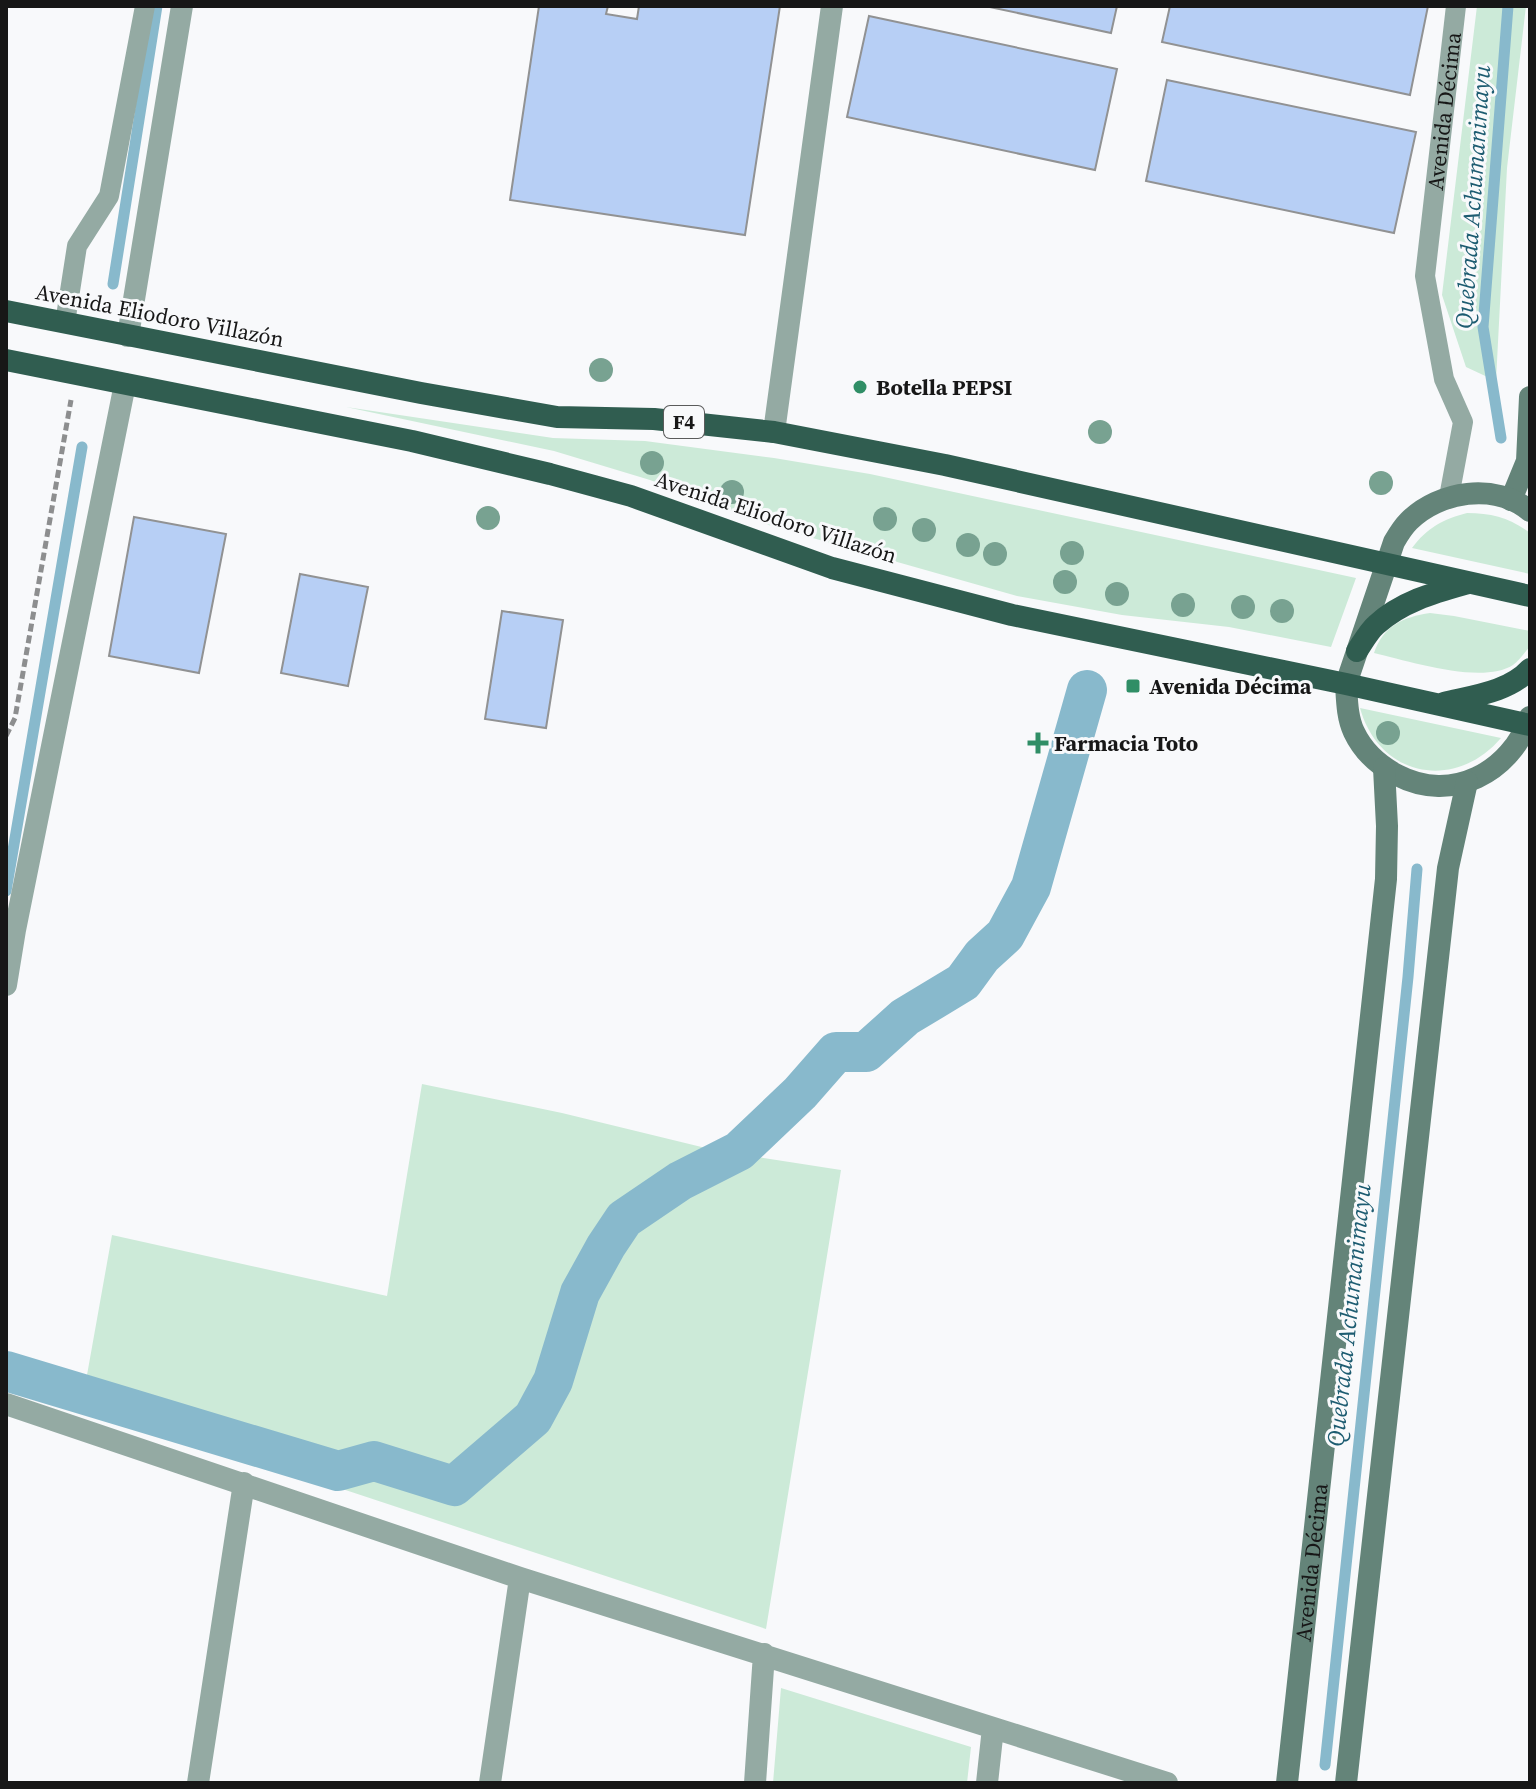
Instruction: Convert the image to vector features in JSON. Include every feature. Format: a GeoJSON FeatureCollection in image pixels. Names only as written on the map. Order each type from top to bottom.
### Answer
{"type":"FeatureCollection","features":[{"type":"Feature","properties":{"kind":"highway","name":"Avenida Eliodoro Villazón"},"geometry":{"type":"LineString","coordinates":[[6,311],[557,417],[654,419],[774,432],[945,465],[1530,596]]}},
{"type":"Feature","properties":{"kind":"highway","name":"Avenida Eliodoro Villazón"},"geometry":{"type":"LineString","coordinates":[[6,360],[412,441],[550,474],[631,496],[832,568],[1012,615],[1529,722]]}},
{"type":"Feature","properties":{"kind":"highway"},"geometry":{"type":"LineString","coordinates":[[1357,651],[1375,626],[1397,610],[1427,595],[1470,583]]}},
{"type":"Feature","properties":{"kind":"highway"},"geometry":{"type":"LineString","coordinates":[[1439,704],[1488,693],[1521,678],[1530,669]]}},
{"type":"Feature","properties":{"kind":"main road"},"geometry":{"type":"LineString","coordinates":[[1529,722],[1514,750],[1493,769],[1467,782],[1438,787],[1409,782],[1384,768],[1366,751],[1353,731],[1346,684],[1385,564],[1394,542],[1408,522],[1427,507],[1449,497],[1473,493],[1497,495],[1520,505],[1527,461],[1530,397]]}},
{"type":"Feature","properties":{"kind":"main road","name":"Avenida Décima"},"geometry":{"type":"LineString","coordinates":[[1287,1783],[1386,879],[1384,768]]}},
{"type":"Feature","properties":{"kind":"main road"},"geometry":{"type":"LineString","coordinates":[[1346,1783],[1448,868],[1467,782]]}},
{"type":"Feature","properties":{"kind":"street"},"geometry":{"type":"LineString","coordinates":[[128,336],[182,6]]}},
{"type":"Feature","properties":{"kind":"street"},"geometry":{"type":"LineString","coordinates":[[774,432],[832,6]]}},
{"type":"Feature","properties":{"kind":"street"},"geometry":{"type":"LineString","coordinates":[[6,985],[125,384]]}},
{"type":"Feature","properties":{"kind":"street"},"geometry":{"type":"LineString","coordinates":[[6,1404],[520,1578],[1167,1783]]}},
{"type":"Feature","properties":{"kind":"street"},"geometry":{"type":"LineString","coordinates":[[198,1783],[244,1483]]}},
{"type":"Feature","properties":{"kind":"street"},"geometry":{"type":"LineString","coordinates":[[490,1783],[520,1578]]}},
{"type":"Feature","properties":{"kind":"street"},"geometry":{"type":"LineString","coordinates":[[755,1783],[764,1654]]}},
{"type":"Feature","properties":{"kind":"street"},"geometry":{"type":"LineString","coordinates":[[987,1783],[993,1728]]}},
{"type":"Feature","properties":{"kind":"lane"},"geometry":{"type":"LineString","coordinates":[[65,323],[77,246],[109,196],[145,6]]}},
{"type":"Feature","properties":{"kind":"lane","name":"Avenida Décima"},"geometry":{"type":"LineString","coordinates":[[1449,497],[1463,422],[1444,379],[1425,276],[1456,6]]}},
{"type":"Feature","properties":{"kind":"path"},"geometry":{"type":"LineString","coordinates":[[6,736],[15,718],[75,375]]}},
{"type":"Feature","properties":{"kind":"green space"},"geometry":{"type":"Polygon","coordinates":[[[1477,6],[1526,6],[1507,168],[1496,381],[1466,367],[1442,295],[1477,6]]]}},
{"type":"Feature","properties":{"kind":"green space"},"geometry":{"type":"Polygon","coordinates":[[[346,407],[553,438],[645,441],[870,474],[1356,578],[1331,647],[1229,627],[1122,615],[1017,596],[774,527],[650,480],[554,451],[346,407]]]}},
{"type":"Feature","properties":{"kind":"green space"},"geometry":{"type":"Polygon","coordinates":[[[1467,513],[1500,517],[1530,533],[1530,574],[1412,548],[1436,525],[1467,513]]]}},
{"type":"Feature","properties":{"kind":"green space"},"geometry":{"type":"Polygon","coordinates":[[[1430,613],[1530,631],[1530,646],[1513,665],[1500,671],[1483,673],[1445,670],[1374,653],[1383,636],[1395,624],[1430,613]]]}},
{"type":"Feature","properties":{"kind":"green space"},"geometry":{"type":"Polygon","coordinates":[[[1360,708],[1501,738],[1483,755],[1462,766],[1441,770],[1420,769],[1401,762],[1384,749],[1370,731],[1360,708]]]}},
{"type":"Feature","properties":{"kind":"green space"},"geometry":{"type":"Polygon","coordinates":[[[422,1084],[562,1113],[718,1151],[841,1170],[766,1629],[82,1403],[112,1235],[387,1296],[422,1084]]]}},
{"type":"Feature","properties":{"kind":"green space"},"geometry":{"type":"Polygon","coordinates":[[[781,1688],[971,1747],[967,1783],[773,1783],[781,1688]]]}},
{"type":"Feature","properties":{"kind":"building"},"geometry":{"type":"Polygon","coordinates":[[[539,6],[608,6],[606,14],[637,19],[639,6],[780,6],[745,235],[510,200],[539,6]]]}},
{"type":"Feature","properties":{"kind":"building"},"geometry":{"type":"Polygon","coordinates":[[[985,6],[1117,6],[1111,33],[985,6]]]}},
{"type":"Feature","properties":{"kind":"building"},"geometry":{"type":"Polygon","coordinates":[[[1170,6],[1428,6],[1410,95],[1162,42],[1170,6]]]}},
{"type":"Feature","properties":{"kind":"building"},"geometry":{"type":"Polygon","coordinates":[[[869,16],[1117,69],[1095,170],[847,117],[869,16]]]}},
{"type":"Feature","properties":{"kind":"building"},"geometry":{"type":"Polygon","coordinates":[[[1167,80],[1416,132],[1394,233],[1146,181],[1167,80]]]}},
{"type":"Feature","properties":{"kind":"building","name":"Botella PEPSI"},"geometry":{"type":"Polygon","coordinates":[[[860,380],[867,387],[860,394],[853,387],[860,380]]]}},
{"type":"Feature","properties":{"kind":"building"},"geometry":{"type":"Polygon","coordinates":[[[134,517],[226,534],[199,673],[109,656],[134,517]]]}},
{"type":"Feature","properties":{"kind":"building"},"geometry":{"type":"Polygon","coordinates":[[[300,574],[368,587],[348,686],[281,673],[300,574]]]}},
{"type":"Feature","properties":{"kind":"building"},"geometry":{"type":"Polygon","coordinates":[[[502,611],[563,620],[546,728],[485,719],[502,611]]]}},
{"type":"Feature","properties":{"kind":"waterway","name":"Quebrada Achumanimayu"},"geometry":{"type":"LineString","coordinates":[[113,284],[157,6]]}},
{"type":"Feature","properties":{"kind":"waterway","name":"Quebrada Achumanimayu"},"geometry":{"type":"LineString","coordinates":[[1501,438],[1483,327],[1508,6]]}},
{"type":"Feature","properties":{"kind":"waterway","name":"Quebrada Achumanimayu"},"geometry":{"type":"LineString","coordinates":[[6,891],[82,447]]}},
{"type":"Feature","properties":{"kind":"waterway"},"geometry":{"type":"LineString","coordinates":[[6,1371],[338,1471],[374,1461],[454,1486],[533,1418],[553,1381],[580,1293],[624,1219],[680,1181],[739,1151],[800,1093],[836,1052],[866,1052],[905,1017],[963,982],[982,956],[1005,935],[1031,887],[1087,690]]}},
{"type":"Feature","properties":{"kind":"waterway","name":"Quebrada Achumanimayu"},"geometry":{"type":"LineString","coordinates":[[1325,1765],[1417,869]]}},
{"type":"Feature","properties":{"kind":"place","name":"Botella PEPSI"},"geometry":{"type":"Point","coordinates":[860,387]}},
{"type":"Feature","properties":{"kind":"place","name":"Avenida Décima"},"geometry":{"type":"Point","coordinates":[1133,686]}},
{"type":"Feature","properties":{"kind":"place","name":"Farmacia Toto"},"geometry":{"type":"Point","coordinates":[1038,743]}}]}
